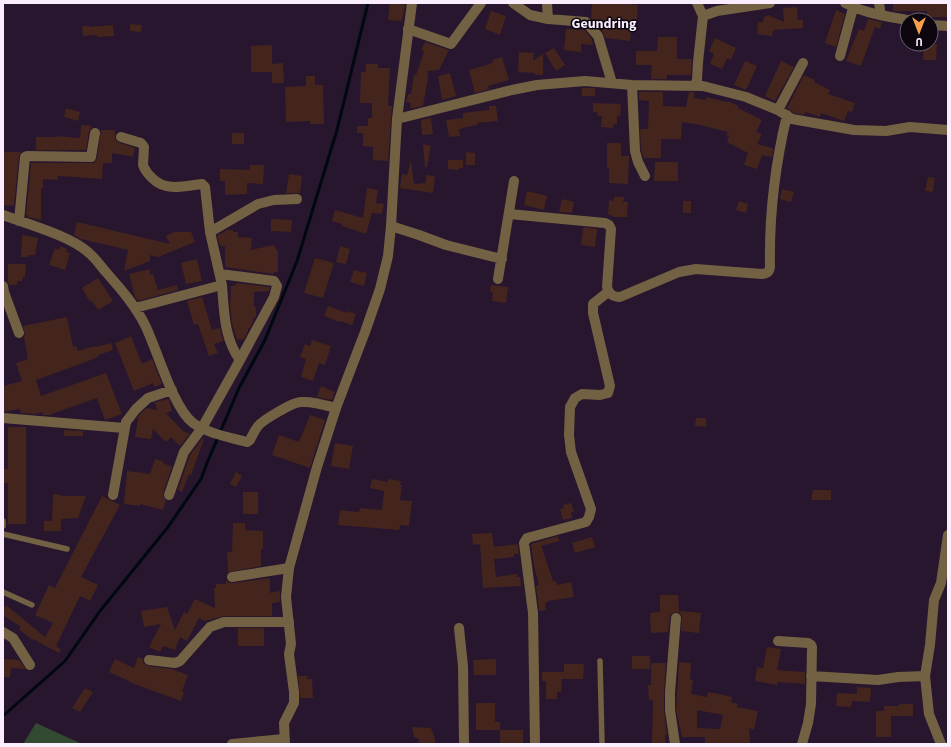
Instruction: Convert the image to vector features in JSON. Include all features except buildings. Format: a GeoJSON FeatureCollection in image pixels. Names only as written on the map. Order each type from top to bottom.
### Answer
{"type":"FeatureCollection","features":[{"type":"Feature","properties":{"kind":"street"},"geometry":{"type":"LineString","coordinates":[[232,744],[284,742],[284,723],[294,704],[289,654],[291,644],[286,598],[289,568],[317,467],[336,408],[380,289],[388,256],[397,119],[412,3]]}},
{"type":"Feature","properties":{"kind":"street"},"geometry":{"type":"LineString","coordinates":[[408,29],[451,44],[481,3]]}},
{"type":"Feature","properties":{"kind":"street"},"geometry":{"type":"LineString","coordinates":[[513,3],[530,15],[548,19],[586,22],[598,36],[612,83]]}},
{"type":"Feature","properties":{"kind":"street"},"geometry":{"type":"LineString","coordinates":[[547,3],[548,19]]}},
{"type":"Feature","properties":{"kind":"street"},"geometry":{"type":"LineString","coordinates":[[695,85],[697,80],[703,16],[697,3]]}},
{"type":"Feature","properties":{"kind":"street"},"geometry":{"type":"LineString","coordinates":[[703,16],[717,11],[770,3]]}},
{"type":"Feature","properties":{"kind":"street"},"geometry":{"type":"LineString","coordinates":[[879,3],[881,16]]}},
{"type":"Feature","properties":{"kind":"street"},"geometry":{"type":"LineString","coordinates":[[840,56],[849,5],[881,16],[899,19]]}},
{"type":"Feature","properties":{"kind":"street"},"geometry":{"type":"LineString","coordinates":[[509,214],[605,223],[609,225],[611,229],[607,287],[608,292],[615,297],[620,297],[679,272],[688,270],[696,269],[762,274],[769,271],[769,236],[772,202],[783,113],[803,63]]}},
{"type":"Feature","properties":{"kind":"street"},"geometry":{"type":"LineString","coordinates":[[397,119],[512,90],[537,85],[585,81],[632,85],[695,85],[710,87],[746,97],[783,113],[792,119],[854,130],[886,131],[910,127],[948,130]]}},
{"type":"Feature","properties":{"kind":"street"},"geometry":{"type":"LineString","coordinates":[[632,85],[635,151],[638,162],[645,176]]}},
{"type":"Feature","properties":{"kind":"street"},"geometry":{"type":"LineString","coordinates":[[19,221],[25,157],[91,157],[95,133]]}},
{"type":"Feature","properties":{"kind":"street"},"geometry":{"type":"LineString","coordinates":[[121,137],[143,145],[144,168],[154,180],[164,186],[170,188],[202,184],[205,187],[210,232],[220,274],[218,286],[230,339],[238,364]]}},
{"type":"Feature","properties":{"kind":"street"},"geometry":{"type":"LineString","coordinates":[[498,279],[514,181]]}},
{"type":"Feature","properties":{"kind":"street"},"geometry":{"type":"LineString","coordinates":[[210,232],[258,204],[274,200],[297,200]]}},
{"type":"Feature","properties":{"kind":"street"},"geometry":{"type":"LineString","coordinates":[[3,215],[54,233],[86,250],[119,287],[135,308],[145,325],[172,390],[184,413],[192,422],[206,430],[246,441],[250,440],[259,425],[289,405],[305,402],[318,403],[336,408]]}},
{"type":"Feature","properties":{"kind":"street"},"geometry":{"type":"LineString","coordinates":[[391,226],[446,245],[502,259]]}},
{"type":"Feature","properties":{"kind":"street"},"geometry":{"type":"LineString","coordinates":[[168,495],[184,452],[206,430],[238,364],[274,297],[277,286],[274,281],[220,274]]}},
{"type":"Feature","properties":{"kind":"street"},"geometry":{"type":"LineString","coordinates":[[3,286],[19,333]]}},
{"type":"Feature","properties":{"kind":"street"},"geometry":{"type":"LineString","coordinates":[[135,308],[218,286]]}},
{"type":"Feature","properties":{"kind":"street"},"geometry":{"type":"LineString","coordinates":[[535,744],[533,614],[524,543],[527,538],[586,522],[589,517],[591,509],[571,452],[569,435],[570,407],[575,398],[582,394],[600,394],[608,392],[610,386],[593,313],[593,304],[608,292]]}},
{"type":"Feature","properties":{"kind":"street"},"geometry":{"type":"LineString","coordinates":[[113,495],[124,428],[129,418],[136,408],[148,398],[172,390]]}},
{"type":"Feature","properties":{"kind":"street"},"geometry":{"type":"LineString","coordinates":[[3,418],[124,428]]}},
{"type":"Feature","properties":{"kind":"street"},"geometry":{"type":"LineString","coordinates":[[941,744],[929,714],[925,676],[930,645],[934,600],[941,583],[948,535]]}},
{"type":"Feature","properties":{"kind":"street"},"geometry":{"type":"LineString","coordinates":[[232,577],[289,568]]}},
{"type":"Feature","properties":{"kind":"street"},"geometry":{"type":"LineString","coordinates":[[675,744],[670,710],[670,692],[676,618]]}},
{"type":"Feature","properties":{"kind":"street"},"geometry":{"type":"LineString","coordinates":[[149,660],[175,663],[180,661],[210,627],[224,622],[289,622]]}},
{"type":"Feature","properties":{"kind":"street"},"geometry":{"type":"LineString","coordinates":[[459,628],[463,666],[464,744]]}},
{"type":"Feature","properties":{"kind":"street"},"geometry":{"type":"LineString","coordinates":[[3,632],[13,638],[30,665]]}},
{"type":"Feature","properties":{"kind":"street"},"geometry":{"type":"LineString","coordinates":[[778,641],[808,643],[812,648],[811,704],[808,723],[802,744]]}},
{"type":"Feature","properties":{"kind":"street"},"geometry":{"type":"LineString","coordinates":[[811,676],[878,680],[898,677],[925,676]]}},
{"type":"Feature","properties":{"kind":"lane"},"geometry":{"type":"LineString","coordinates":[[3,521],[3,526]]}},
{"type":"Feature","properties":{"kind":"lane"},"geometry":{"type":"LineString","coordinates":[[3,534],[66,549]]}},
{"type":"Feature","properties":{"kind":"lane"},"geometry":{"type":"LineString","coordinates":[[3,592],[32,605]]}},
{"type":"Feature","properties":{"kind":"lane"},"geometry":{"type":"LineString","coordinates":[[600,661],[602,744]]}},
{"type":"Feature","properties":{"kind":"green space"},"geometry":{"type":"Polygon","coordinates":[[[36,723],[82,744],[23,744],[36,723]]]}},
{"type":"Feature","properties":{"kind":"waterway"},"geometry":{"type":"LineString","coordinates":[[3,716],[65,661],[100,611],[168,527],[201,479],[239,388],[265,340],[297,261],[337,130],[368,3]]}},
{"type":"Feature","properties":{"kind":"district","name":"Geundring"},"geometry":{"type":"Point","coordinates":[604,23]}}]}
